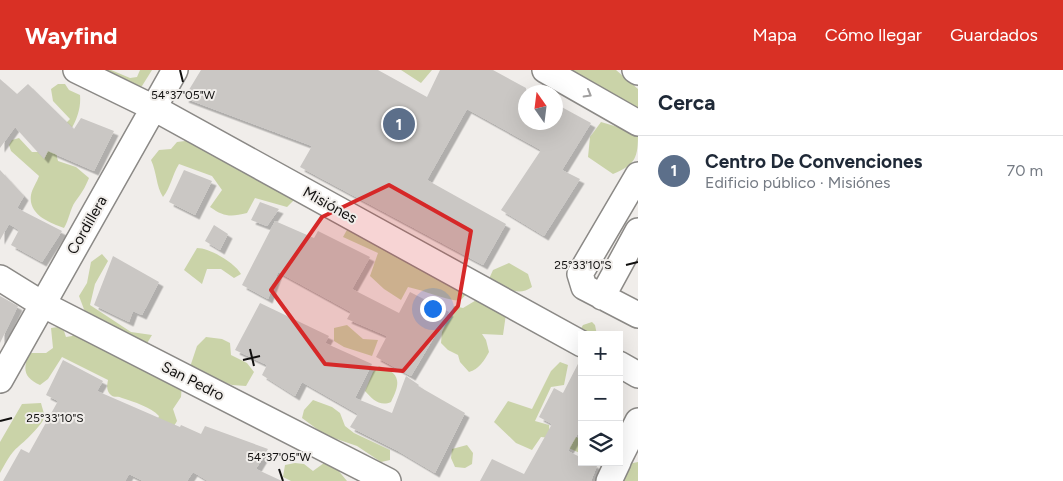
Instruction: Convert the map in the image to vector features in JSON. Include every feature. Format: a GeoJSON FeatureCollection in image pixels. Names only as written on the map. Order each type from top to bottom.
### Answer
{"type":"FeatureCollection","features":[{"type":"Feature","properties":{"kind":"street","name":"Misiónes"},"geometry":{"type":"LineString","coordinates":[[76,70],[154,108],[578,342]]}},
{"type":"Feature","properties":{"kind":"street","name":"Cordillera"},"geometry":{"type":"LineString","coordinates":[[0,380],[175,70]]}},
{"type":"Feature","properties":{"kind":"street"},"geometry":{"type":"LineString","coordinates":[[545,70],[638,123]]}},
{"type":"Feature","properties":{"kind":"street"},"geometry":{"type":"LineString","coordinates":[[638,175],[580,274],[584,287],[638,315]]}},
{"type":"Feature","properties":{"kind":"street"},"geometry":{"type":"LineString","coordinates":[[602,297],[638,231]]}},
{"type":"Feature","properties":{"kind":"street","name":"San Pedro"},"geometry":{"type":"LineString","coordinates":[[0,278],[42,304],[388,481]]}},
{"type":"Feature","properties":{"kind":"street"},"geometry":{"type":"LineString","coordinates":[[623,366],[638,374]]}},
{"type":"Feature","properties":{"kind":"street"},"geometry":{"type":"LineString","coordinates":[[623,453],[638,421]]}},
{"type":"Feature","properties":{"kind":"street"},"geometry":{"type":"LineString","coordinates":[[609,481],[616,466]]}},
{"type":"Feature","properties":{"kind":"highlighted area"},"geometry":{"type":"Polygon","coordinates":[[[389,185],[471,231],[458,306],[403,371],[325,364],[271,290],[322,217],[389,185]]]}},
{"type":"Feature","properties":{"kind":"green space"},"geometry":{"type":"Polygon","coordinates":[[[92,70],[111,70],[130,78],[137,77],[140,70],[152,70],[142,86],[131,92],[92,70]]]}},
{"type":"Feature","properties":{"kind":"green space"},"geometry":{"type":"Polygon","coordinates":[[[401,70],[432,70],[421,83],[401,70]]]}},
{"type":"Feature","properties":{"kind":"green space"},"geometry":{"type":"Polygon","coordinates":[[[532,70],[616,70],[638,89],[638,120],[532,70]]]}},
{"type":"Feature","properties":{"kind":"green space"},"geometry":{"type":"Polygon","coordinates":[[[58,84],[65,84],[69,90],[80,95],[80,103],[73,126],[56,153],[58,161],[76,167],[89,178],[73,205],[64,228],[53,224],[36,213],[31,202],[31,195],[39,176],[11,151],[9,145],[12,140],[19,138],[32,152],[38,152],[70,119],[53,101],[51,89],[58,84]]]}},
{"type":"Feature","properties":{"kind":"green space"},"geometry":{"type":"Polygon","coordinates":[[[601,122],[638,133],[634,159],[627,167],[613,174],[588,157],[590,137],[601,122]]]}},
{"type":"Feature","properties":{"kind":"green space"},"geometry":{"type":"Polygon","coordinates":[[[193,140],[296,198],[287,207],[255,198],[247,213],[232,215],[219,213],[210,207],[222,190],[212,176],[179,164],[163,197],[151,160],[159,150],[171,149],[177,142],[193,140]]]}},
{"type":"Feature","properties":{"kind":"green space"},"geometry":{"type":"Polygon","coordinates":[[[348,228],[468,292],[460,301],[408,287],[401,300],[384,289],[370,276],[378,253],[343,237],[348,228]]]}},
{"type":"Feature","properties":{"kind":"green space"},"geometry":{"type":"Polygon","coordinates":[[[197,248],[222,257],[241,274],[234,278],[221,269],[207,269],[202,284],[184,270],[197,248]]]}},
{"type":"Feature","properties":{"kind":"green space"},"geometry":{"type":"Polygon","coordinates":[[[102,254],[108,261],[95,284],[90,305],[131,332],[152,335],[146,345],[97,322],[85,312],[79,296],[87,283],[91,262],[102,254]]]}},
{"type":"Feature","properties":{"kind":"green space"},"geometry":{"type":"Polygon","coordinates":[[[509,263],[528,274],[532,287],[526,290],[515,291],[489,279],[493,270],[509,263]]]}},
{"type":"Feature","properties":{"kind":"green space"},"geometry":{"type":"Polygon","coordinates":[[[478,299],[506,314],[503,335],[482,334],[486,340],[489,352],[478,367],[469,372],[460,362],[458,355],[448,350],[441,343],[442,332],[454,306],[463,308],[478,299]]]}},
{"type":"Feature","properties":{"kind":"green space"},"geometry":{"type":"Polygon","coordinates":[[[592,322],[596,331],[580,331],[583,325],[592,322]]]}},
{"type":"Feature","properties":{"kind":"green space"},"geometry":{"type":"Polygon","coordinates":[[[347,325],[363,339],[378,340],[372,356],[344,347],[334,341],[334,328],[347,325]]]}},
{"type":"Feature","properties":{"kind":"green space"},"geometry":{"type":"Polygon","coordinates":[[[58,327],[64,331],[66,337],[72,336],[77,331],[182,384],[181,397],[173,409],[177,421],[171,431],[154,428],[159,416],[156,413],[137,403],[112,396],[107,386],[108,380],[62,357],[48,379],[40,385],[30,379],[25,368],[29,353],[46,353],[53,348],[51,328],[58,327]]]}},
{"type":"Feature","properties":{"kind":"green space"},"geometry":{"type":"Polygon","coordinates":[[[206,337],[222,339],[230,343],[231,355],[247,363],[254,372],[246,386],[232,385],[189,370],[197,346],[206,337]]]}},
{"type":"Feature","properties":{"kind":"green space"},"geometry":{"type":"Polygon","coordinates":[[[560,362],[568,365],[564,385],[551,387],[535,421],[549,425],[550,438],[541,437],[532,450],[516,443],[494,422],[508,401],[532,409],[551,371],[560,362]]]}},
{"type":"Feature","properties":{"kind":"green space"},"geometry":{"type":"Polygon","coordinates":[[[379,366],[392,372],[397,380],[396,390],[391,402],[383,404],[370,397],[365,391],[373,372],[379,366]]]}},
{"type":"Feature","properties":{"kind":"green space"},"geometry":{"type":"Polygon","coordinates":[[[313,400],[332,407],[340,413],[345,426],[354,433],[390,450],[390,460],[381,462],[357,446],[325,435],[302,418],[304,410],[313,400]]]}},
{"type":"Feature","properties":{"kind":"green space"},"geometry":{"type":"Polygon","coordinates":[[[41,403],[44,415],[43,421],[13,452],[0,473],[0,442],[22,404],[41,403]]]}},
{"type":"Feature","properties":{"kind":"green space"},"geometry":{"type":"Polygon","coordinates":[[[553,430],[578,438],[578,452],[553,441],[553,430]]]}},
{"type":"Feature","properties":{"kind":"green space"},"geometry":{"type":"Polygon","coordinates":[[[467,445],[473,453],[472,464],[465,468],[455,467],[451,458],[452,449],[467,445]]]}},
{"type":"Feature","properties":{"kind":"green space"},"geometry":{"type":"Polygon","coordinates":[[[638,462],[638,481],[612,481],[628,464],[638,462]]]}},
{"type":"Feature","properties":{"kind":"green space"},"geometry":{"type":"Polygon","coordinates":[[[324,463],[337,469],[347,481],[291,481],[283,477],[285,465],[304,464],[313,471],[324,463]]]}},
{"type":"Feature","properties":{"kind":"building"},"geometry":{"type":"Polygon","coordinates":[[[201,70],[378,70],[427,97],[440,70],[493,70],[520,85],[518,85],[518,130],[563,130],[563,108],[591,123],[562,170],[580,179],[544,236],[501,210],[541,150],[467,109],[427,180],[506,224],[483,265],[300,167],[312,146],[184,98],[201,70]]]}},
{"type":"Feature","properties":{"kind":"building"},"geometry":{"type":"Polygon","coordinates":[[[0,79],[17,94],[28,84],[74,129],[81,118],[114,131],[94,171],[48,151],[44,159],[15,127],[0,148],[0,79]]]}},
{"type":"Feature","properties":{"kind":"building"},"geometry":{"type":"Polygon","coordinates":[[[0,170],[24,196],[17,208],[62,231],[42,262],[11,245],[19,230],[9,224],[0,240],[0,170]]]}},
{"type":"Feature","properties":{"kind":"building"},"geometry":{"type":"Polygon","coordinates":[[[184,170],[212,181],[195,215],[169,202],[184,170]]]}},
{"type":"Feature","properties":{"kind":"building"},"geometry":{"type":"Polygon","coordinates":[[[260,202],[279,209],[267,226],[251,220],[260,202]]]}},
{"type":"Feature","properties":{"kind":"building"},"geometry":{"type":"Polygon","coordinates":[[[275,221],[314,238],[318,231],[370,257],[352,289],[399,313],[410,292],[449,312],[411,376],[376,357],[387,336],[347,319],[351,312],[278,272],[268,299],[242,285],[275,221]]]}},
{"type":"Feature","properties":{"kind":"building"},"geometry":{"type":"Polygon","coordinates":[[[214,225],[228,234],[220,250],[205,241],[214,225]]]}},
{"type":"Feature","properties":{"kind":"building"},"geometry":{"type":"Polygon","coordinates":[[[113,256],[159,282],[142,315],[133,311],[129,322],[94,305],[113,256]]]}},
{"type":"Feature","properties":{"kind":"building"},"geometry":{"type":"Polygon","coordinates":[[[0,296],[18,306],[0,343],[0,296]]]}},
{"type":"Feature","properties":{"kind":"building"},"geometry":{"type":"Polygon","coordinates":[[[260,303],[329,336],[325,343],[372,364],[355,398],[392,413],[406,376],[418,386],[465,413],[435,473],[398,451],[350,427],[358,414],[302,382],[295,396],[262,375],[267,365],[235,350],[260,303]]]}},
{"type":"Feature","properties":{"kind":"building"},"geometry":{"type":"Polygon","coordinates":[[[63,360],[103,381],[97,391],[180,427],[181,425],[201,434],[205,426],[268,449],[256,469],[282,481],[208,481],[193,472],[187,481],[143,481],[129,474],[125,481],[3,481],[21,449],[29,453],[58,401],[46,395],[63,360]]]}},
{"type":"Feature","properties":{"kind":"building"},"geometry":{"type":"Polygon","coordinates":[[[578,364],[578,433],[568,451],[578,456],[578,466],[597,466],[591,481],[480,481],[492,459],[524,474],[552,424],[539,417],[554,388],[563,393],[578,364]]]}},
{"type":"Feature","properties":{"kind":"place","name":"Centro De Convenciones"},"geometry":{"type":"Point","coordinates":[399,124]}}]}
